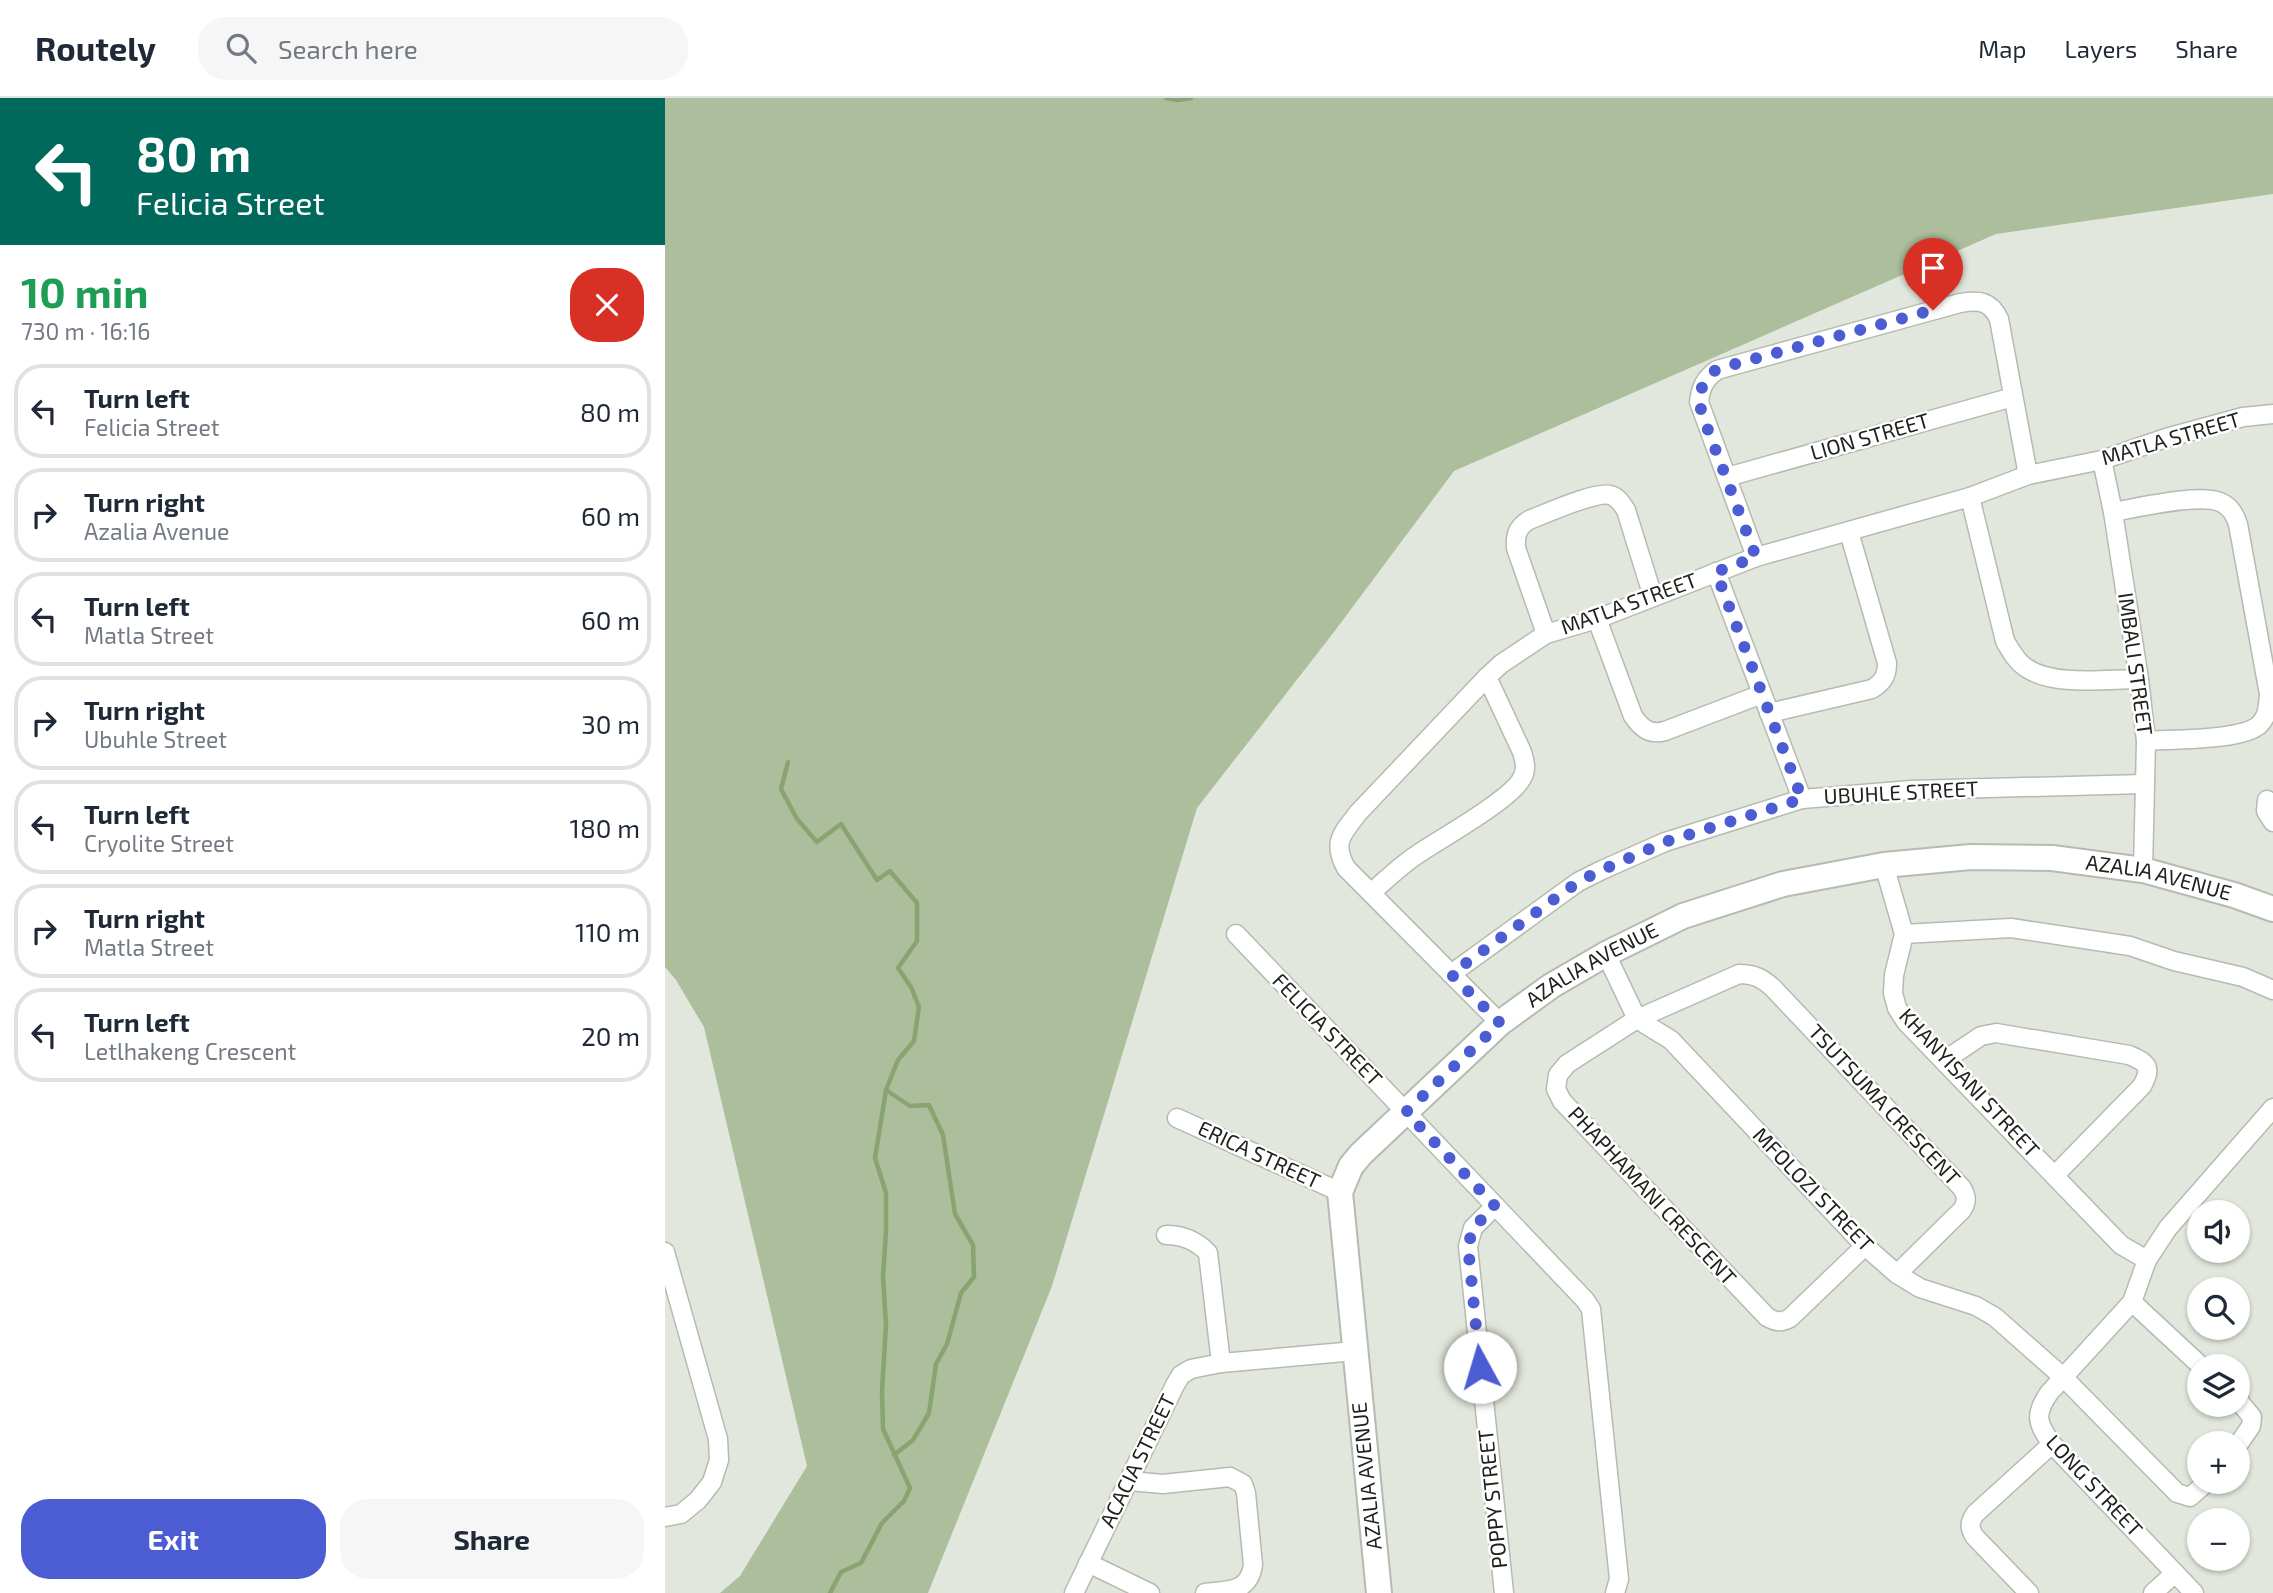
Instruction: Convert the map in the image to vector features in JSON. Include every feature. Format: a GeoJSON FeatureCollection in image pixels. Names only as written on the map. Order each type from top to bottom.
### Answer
{"type":"FeatureCollection","features":[{"type":"Feature","properties":{"kind":"street"},"geometry":{"type":"LineString","coordinates":[[1756,557],[1699,402],[1706,378],[1717,369],[1960,303],[1976,300],[1986,302],[1995,310],[1999,319],[2028,475]]}},
{"type":"Feature","properties":{"kind":"street","name":"LION STREET"},"geometry":{"type":"LineString","coordinates":[[1727,477],[2013,397]]}},
{"type":"Feature","properties":{"kind":"street","name":"MATLA STREET"},"geometry":{"type":"LineString","coordinates":[[1500,1023],[1346,867],[1339,855],[1338,843],[1358,813],[1501,664],[1546,634],[1597,619],[1756,557],[1970,497],[2028,475],[2102,460],[2166,438],[2243,417],[2273,414]]}},
{"type":"Feature","properties":{"kind":"street","name":"IMBALI STREET"},"geometry":{"type":"LineString","coordinates":[[2102,460],[2113,512],[2139,678],[2146,741],[2143,870]]}},
{"type":"Feature","properties":{"kind":"street"},"geometry":{"type":"LineString","coordinates":[[1546,634],[1516,548],[1515,536],[1520,526],[1529,520],[1596,495],[1608,494],[1619,499],[1626,510],[1653,597]]}},
{"type":"Feature","properties":{"kind":"street"},"geometry":{"type":"LineString","coordinates":[[1970,497],[2005,641],[2015,658],[2027,669],[2043,675],[2063,678],[2139,678]]}},
{"type":"Feature","properties":{"kind":"street"},"geometry":{"type":"LineString","coordinates":[[2113,512],[2199,499],[2225,504],[2234,514],[2269,694],[2268,710],[2262,723],[2252,731],[2229,736],[2146,741]]}},
{"type":"Feature","properties":{"kind":"street"},"geometry":{"type":"LineString","coordinates":[[1769,713],[1872,689],[1881,683],[1887,674],[1887,663],[1849,532]]}},
{"type":"Feature","properties":{"kind":"street"},"geometry":{"type":"LineString","coordinates":[[1716,572],[1802,799]]}},
{"type":"Feature","properties":{"kind":"street"},"geometry":{"type":"LineString","coordinates":[[1597,619],[1633,716],[1640,727],[1648,731],[1665,731],[1762,694]]}},
{"type":"Feature","properties":{"kind":"street"},"geometry":{"type":"LineString","coordinates":[[1372,892],[1417,854],[1498,802],[1522,779],[1526,765],[1523,752],[1487,677]]}},
{"type":"Feature","properties":{"kind":"street","name":"UBUHLE STREET"},"geometry":{"type":"LineString","coordinates":[[1451,974],[1578,882],[1602,870],[1665,842],[1802,799],[1911,790],[2144,784]]}},
{"type":"Feature","properties":{"kind":"street"},"geometry":{"type":"LineString","coordinates":[[2267,800],[2266,811],[2273,822]]}},
{"type":"Feature","properties":{"kind":"street","name":"AZALIA AVENUE"},"geometry":{"type":"LineString","coordinates":[[1379,1593],[1340,1192],[1351,1166],[1500,1023],[1551,986],[1606,954],[1683,916],[1783,884],[1884,865],[1971,857],[2052,858],[2143,870],[2234,895],[2273,909]]}},
{"type":"Feature","properties":{"kind":"street"},"geometry":{"type":"LineString","coordinates":[[1884,865],[1904,934],[2011,928],[2130,946],[2174,961],[2243,977],[2273,990]]}},
{"type":"Feature","properties":{"kind":"street","name":"FELICIA STREET"},"geometry":{"type":"LineString","coordinates":[[1236,934],[1591,1309],[1619,1579],[1615,1593]]}},
{"type":"Feature","properties":{"kind":"street","name":"KHANYISANI STREET"},"geometry":{"type":"LineString","coordinates":[[1904,934],[1893,975],[1893,993],[1897,1008],[1906,1021],[2121,1245],[2147,1260]]}},
{"type":"Feature","properties":{"kind":"street"},"geometry":{"type":"LineString","coordinates":[[1606,954],[1637,1019]]}},
{"type":"Feature","properties":{"kind":"street","name":"PHAPHAMANI CRESCENT"},"geometry":{"type":"LineString","coordinates":[[1752,974],[1739,974],[1637,1019],[1567,1064],[1557,1074],[1556,1089],[1562,1101],[1767,1317],[1775,1322],[1790,1318],[1865,1246]]}},
{"type":"Feature","properties":{"kind":"street","name":"TSUTSUMA CRESCENT"},"geometry":{"type":"LineString","coordinates":[[1752,974],[1762,978],[1773,988],[1966,1195],[1962,1210],[1897,1274]]}},
{"type":"Feature","properties":{"kind":"street","name":"MFOLOZI STREET"},"geometry":{"type":"LineString","coordinates":[[1637,1019],[1671,1040],[1865,1246],[1897,1274],[1920,1288],[1976,1306],[1996,1317],[2063,1377],[2177,1493],[2190,1497],[2193,1494]]}},
{"type":"Feature","properties":{"kind":"street"},"geometry":{"type":"LineString","coordinates":[[1945,1060],[1981,1036],[1996,1033],[2129,1055],[2143,1061],[2148,1075],[2142,1086],[2055,1175]]}},
{"type":"Feature","properties":{"kind":"street","name":"LONG STREET"},"geometry":{"type":"LineString","coordinates":[[2194,1593],[2052,1444],[2041,1429],[2038,1417],[2042,1404],[2063,1377],[2132,1302],[2147,1260],[2168,1228],[2273,1108]]}},
{"type":"Feature","properties":{"kind":"street","name":"ERICA STREET"},"geometry":{"type":"LineString","coordinates":[[1177,1118],[1340,1192]]}},
{"type":"Feature","properties":{"kind":"street","name":"POPPY STREET"},"geometry":{"type":"LineString","coordinates":[[1495,1206],[1473,1228],[1468,1246],[1504,1593]]}},
{"type":"Feature","properties":{"kind":"street"},"geometry":{"type":"LineString","coordinates":[[1166,1235],[1189,1240],[1208,1253],[1221,1363]]}},
{"type":"Feature","properties":{"kind":"street"},"geometry":{"type":"LineString","coordinates":[[665,1252],[718,1439],[719,1461],[712,1482],[698,1500],[681,1514],[665,1517]]}},
{"type":"Feature","properties":{"kind":"street"},"geometry":{"type":"LineString","coordinates":[[2132,1302],[2188,1354]]}},
{"type":"Feature","properties":{"kind":"street","name":"ACACIA STREET"},"geometry":{"type":"LineString","coordinates":[[1074,1593],[1181,1375],[1191,1368],[1221,1363],[1355,1351]]}},
{"type":"Feature","properties":{"kind":"street"},"geometry":{"type":"LineString","coordinates":[[2248,1431],[2251,1426],[2250,1415]]}},
{"type":"Feature","properties":{"kind":"street"},"geometry":{"type":"LineString","coordinates":[[2029,1593],[1975,1537],[1971,1530],[1971,1521],[1975,1514],[2052,1444]]}},
{"type":"Feature","properties":{"kind":"street"},"geometry":{"type":"LineString","coordinates":[[1129,1480],[1163,1484],[1230,1477],[1243,1484],[1252,1553],[1251,1577],[1244,1586],[1233,1590],[1205,1593]]}},
{"type":"Feature","properties":{"kind":"street"},"geometry":{"type":"LineString","coordinates":[[1088,1563],[1150,1593]]}},
{"type":"Feature","properties":{"kind":"street"},"geometry":{"type":"LineString","coordinates":[[2153,1593],[2175,1573]]}},
{"type":"Feature","properties":{"kind":"green space"},"geometry":{"type":"Polygon","coordinates":[[[665,98],[2273,98],[2273,194],[1996,234],[1454,471],[1334,632],[1197,808],[1052,1286],[928,1593],[720,1593],[740,1576],[807,1466],[704,1027],[676,980],[665,967],[665,98]]]}},
{"type":"Feature","properties":{"kind":"waterway"},"geometry":{"type":"LineString","coordinates":[[1166,98],[1191,98]]}},
{"type":"Feature","properties":{"kind":"waterway"},"geometry":{"type":"LineString","coordinates":[[788,762],[781,789],[797,819],[817,842],[841,824],[877,880],[890,871],[917,903],[917,941],[898,968],[911,987],[919,1007],[914,1041],[898,1060],[886,1090],[875,1158],[886,1193],[883,1429],[910,1488],[904,1501],[882,1523],[861,1563],[841,1572],[830,1593]]}},
{"type":"Feature","properties":{"kind":"waterway"},"geometry":{"type":"LineString","coordinates":[[886,1090],[910,1106],[929,1105],[943,1135],[955,1214],[973,1245],[974,1277],[961,1293],[947,1344],[936,1364],[929,1413],[913,1440],[894,1455]]}},
{"type":"Feature","properties":{"kind":"route"},"geometry":{"type":"LineString","coordinates":[[1480,1367],[1468,1246],[1473,1228],[1495,1206],[1406,1112],[1500,1023],[1451,974],[1578,882],[1602,870],[1665,842],[1802,799],[1716,572],[1756,557],[1702,414],[1699,402],[1701,389],[1706,378],[1717,369],[1933,310]]}}]}
